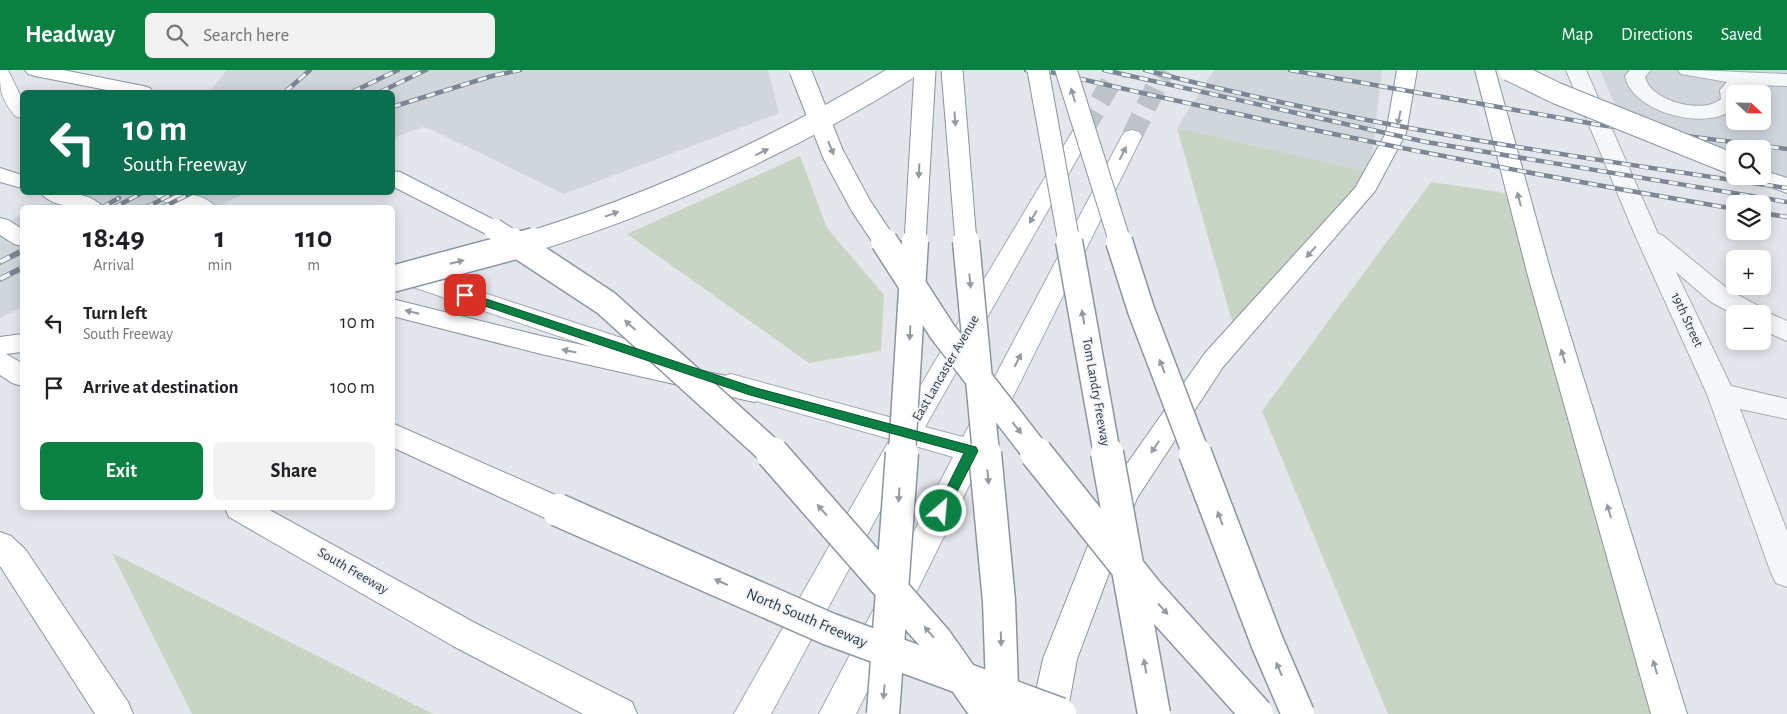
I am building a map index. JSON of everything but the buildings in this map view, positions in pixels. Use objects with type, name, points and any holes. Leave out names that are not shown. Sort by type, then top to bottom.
[{"type":"main road","points":[[35,70],[133,90]]},
{"type":"main road","points":[[800,70],[833,154],[861,206],[942,330],[1147,592],[1257,714]]},
{"type":"main road","points":[[395,277],[482,256],[550,236],[680,189],[789,139],[841,111],[906,70]]},
{"type":"main road","points":[[883,714],[906,392],[925,70]]},
{"type":"main road","points":[[952,70],[999,600],[1003,714]]},
{"type":"main road","name":"Tom Landry Freeway","points":[[1038,70],[1154,714]]},
{"type":"main road","points":[[1066,70],[1141,310],[1267,642],[1298,714]]},
{"type":"main road","points":[[1049,714],[1060,659],[1123,494],[1214,360],[1364,191],[1396,133],[1407,70]]},
{"type":"main road","points":[[1485,70],[1540,276],[1669,714]]},
{"type":"main road","points":[[1509,70],[1556,93],[1726,161]]},
{"type":"main road","points":[[0,72],[14,102],[20,110]]},
{"type":"main road","name":"East Lancaster Avenue","points":[[752,714],[907,434],[1084,129]]},
{"type":"main road","points":[[837,714],[1132,136]]},
{"type":"main road","points":[[0,175],[20,181]]},
{"type":"main road","points":[[395,179],[494,229],[606,303],[766,446],[936,640],[988,714]]},
{"type":"main road","points":[[1771,180],[1787,186]]},
{"type":"main road","points":[[59,195],[84,205]]},
{"type":"main road","points":[[171,195],[197,205]]},
{"type":"main road","points":[[0,225],[20,237]]},
{"type":"main road","points":[[395,272],[754,392]]},
{"type":"main road","points":[[395,308],[541,345],[754,392],[972,451]]},
{"type":"main road","points":[[0,346],[20,343]]},
{"type":"main road","points":[[0,362],[20,375]]},
{"type":"main road","name":"North South Freeway","points":[[395,435],[558,510],[828,629],[1060,714]]},
{"type":"main road","name":"South Freeway","points":[[244,510],[465,635],[619,714]]},
{"type":"main road","points":[[0,545],[14,559],[115,714]]},
{"type":"street","name":"19th Street","points":[[1576,70],[1647,234],[1721,394],[1787,574]]},
{"type":"street","points":[[1641,70],[1635,76],[1637,86],[1650,98],[1673,108],[1696,112],[1714,112],[1726,108],[1731,101],[1730,90],[1743,79]]},
{"type":"street","points":[[1688,70],[1743,79],[1787,80]]},
{"type":"street","points":[[1647,234],[1720,296],[1736,305]]},
{"type":"street","points":[[1771,324],[1787,332]]},
{"type":"street","points":[[1721,394],[1787,409]]},
{"type":"shaded area","points":[[227,70],[768,70],[779,113],[564,194],[428,128],[423,127],[395,137],[395,90],[211,90]]},
{"type":"shaded area","points":[[1214,70],[1382,70],[1370,172],[1177,128]]},
{"type":"shaded area","points":[[1600,70],[1787,70],[1787,180],[1771,173],[1771,140],[1726,140],[1726,154],[1617,110]]},
{"type":"shaded area","points":[[68,195],[242,195],[221,205],[46,205]]},
{"type":"shaded area","points":[[20,216],[20,308],[0,318],[0,226]]},
{"type":"green space","points":[[1177,128],[1370,172],[1233,324]]},
{"type":"green space","points":[[800,156],[827,228],[884,295],[881,351],[809,363],[627,234]]},
{"type":"green space","points":[[1431,182],[1512,194],[1662,714],[1388,714],[1262,411]]},
{"type":"green space","points":[[112,553],[433,714],[192,714]]},
{"type":"tunnel","points":[[1084,129],[1118,70]]},
{"type":"tunnel","points":[[1132,136],[1164,70]]},
{"type":"railway","points":[[287,90],[310,70]]},
{"type":"railway","points":[[356,90],[398,70]]},
{"type":"railway","points":[[384,90],[426,70]]},
{"type":"railway","points":[[395,106],[492,76],[520,70]]},
{"type":"railway","points":[[1026,70],[1047,74]]},
{"type":"railway","points":[[1042,70],[1387,145],[1726,207]]},
{"type":"railway","points":[[1104,70],[1426,142],[1787,202]]},
{"type":"railway","points":[[1145,70],[1224,90],[1464,138],[1787,188]]},
{"type":"railway","points":[[1290,70],[1600,125],[1787,149]]},
{"type":"railway","points":[[119,205],[138,195]]},
{"type":"railway","points":[[151,205],[170,195]]},
{"type":"railway","points":[[167,205],[188,195]]},
{"type":"railway","points":[[106,205],[119,198]]},
{"type":"railway","points":[[1771,214],[1787,217]]},
{"type":"railway","points":[[0,262],[20,252]]},
{"type":"railway","points":[[0,279],[20,269]]},
{"type":"route","points":[[465,295],[754,392],[972,451],[941,511]]}]
